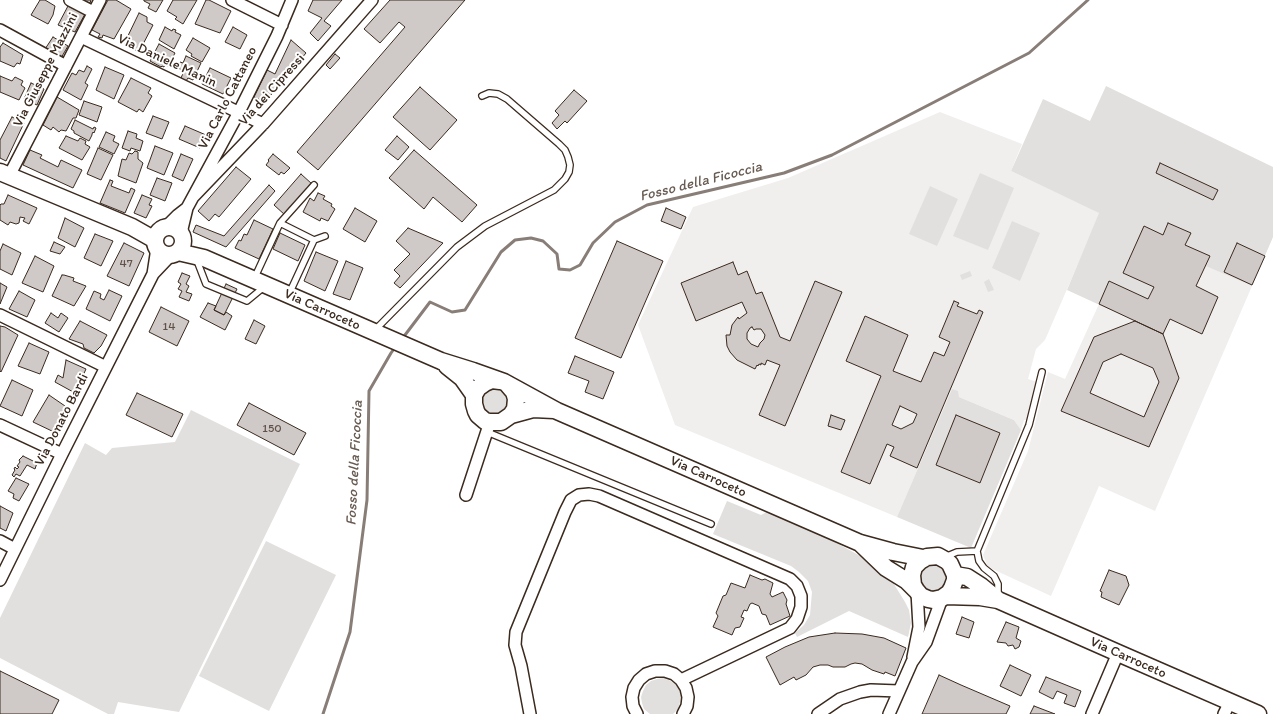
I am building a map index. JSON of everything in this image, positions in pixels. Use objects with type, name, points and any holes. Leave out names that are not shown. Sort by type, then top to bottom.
[{"type":"street","points":[[70,0],[93,12]]},
{"type":"street","name":"Via Giuseppe Mazzini","points":[[5,174],[66,66],[100,0]]},
{"type":"street","points":[[232,0],[282,25]]},
{"type":"street","name":"Via Carlo Cattaneo","points":[[169,240],[239,112],[282,25],[292,0]]},
{"type":"street","name":"Via dei Cipressi","points":[[193,198],[263,124],[372,0]]},
{"type":"street","points":[[0,30],[66,66]]},
{"type":"street","name":"Via Daniele Manin","points":[[81,37],[263,124]]},
{"type":"street","name":"Via Carroceto","points":[[5,174],[132,227],[169,240],[200,257],[412,349],[441,361],[504,383],[557,410],[860,543],[923,558],[931,556],[943,558]]},
{"type":"street","name":"Via Carlo Cattaneo","points":[[169,240],[178,215],[187,208]]},
{"type":"street","name":"Via Donato Bardi","points":[[0,580],[169,240]]},
{"type":"street","points":[[0,315],[106,367]]},
{"type":"street","name":"Via Carroceto","points":[[441,361],[462,378],[474,395],[476,411],[488,427],[501,422],[511,415],[533,409],[557,410]]},
{"type":"street","points":[[474,395],[478,388],[492,380],[504,383],[514,392],[516,399],[515,409],[511,415]]},
{"type":"street","points":[[0,425],[62,454]]},
{"type":"street","points":[[466,495],[488,427]]},
{"type":"street","points":[[530,714],[521,666],[515,645],[516,632],[565,512],[571,500],[579,495],[589,494],[600,496],[790,579],[797,586],[801,596],[801,607],[797,619],[790,628],[681,680]]},
{"type":"street","points":[[0,542],[15,549]]},
{"type":"street","name":"Via Carroceto","points":[[860,543],[886,568],[908,581],[921,596],[928,599],[938,599],[944,597],[980,597],[998,600],[1118,654],[1227,708],[1258,714]]},
{"type":"street","points":[[912,662],[919,627],[916,591],[912,579],[912,571],[923,558]]},
{"type":"street","points":[[889,714],[912,662],[926,642],[944,597],[954,585],[955,575],[950,564],[943,558]]},
{"type":"street","name":"Via Carroceto","points":[[955,575],[967,577],[998,600]]},
{"type":"street","points":[[1092,714],[1118,654]]},
{"type":"street","points":[[637,714],[633,706],[632,697],[634,688],[639,680],[646,674],[655,671],[664,671],[674,674],[681,680],[686,688],[688,697],[687,706],[683,714]]},
{"type":"street","points":[[818,714],[840,699],[860,692],[872,690],[899,691]]},
{"type":"lane","points":[[373,332],[457,247],[485,226],[554,190],[566,179],[570,164],[565,150],[559,144],[507,99],[498,94],[489,93],[482,96]]},
{"type":"lane","points":[[200,257],[206,284],[247,301],[260,282],[280,223],[314,185]]},
{"type":"lane","points":[[280,223],[314,240]]},
{"type":"lane","points":[[289,295],[314,240],[325,236]]},
{"type":"lane","points":[[998,600],[998,584],[994,576],[984,568],[979,561],[977,551],[1029,425],[1042,372]]},
{"type":"lane","points":[[488,427],[711,524]]},
{"type":"lane","points":[[943,558],[957,552],[977,551]]},
{"type":"shaded area","points":[[1106,86],[1273,167],[1273,237],[1252,286],[1206,266],[1196,286],[1218,297],[1202,334],[1170,319],[1163,334],[1067,290],[1099,213],[1011,171],[1043,99],[1090,121]]},
{"type":"shaded area","points":[[940,112],[1022,144],[1011,171],[1100,213],[1045,340],[1036,349],[1028,379],[1037,382],[1027,420],[1024,420],[1021,430],[1014,420],[959,397],[952,389],[897,517],[675,425],[638,325],[693,207],[788,178]]},
{"type":"shaded area","points":[[980,173],[1014,188],[988,250],[953,236]]},
{"type":"shaded area","points":[[930,186],[958,199],[937,246],[909,234]]},
{"type":"shaded area","points":[[1012,221],[1040,233],[1020,281],[992,268]]},
{"type":"shaded area","points":[[1206,265],[1252,286],[1155,511],[1099,486],[1051,596],[988,567],[983,555],[1028,451],[1048,372],[1065,379],[1099,304],[1163,334],[1170,319],[1196,286]]},
{"type":"shaded area","points":[[970,271],[972,276],[962,280],[960,275]]},
{"type":"shaded area","points":[[989,279],[994,290],[988,292],[984,282]]},
{"type":"shaded area","points":[[494,387],[503,389],[509,397],[509,407],[503,414],[488,415],[482,407],[481,398],[485,391]]},
{"type":"shaded area","points":[[952,389],[958,391],[959,397],[1014,420],[1021,430],[971,548],[897,517]]},
{"type":"shaded area","points":[[191,410],[300,464],[179,712],[118,702],[114,714],[108,714],[0,658],[0,618],[85,443],[106,455],[112,448],[175,442]]},
{"type":"shaded area","points":[[727,501],[761,515],[769,511],[831,540],[864,558],[892,581],[905,602],[909,610],[911,623],[908,637],[849,611],[797,637],[795,633],[804,625],[810,615],[812,592],[808,581],[791,566],[713,534]]},
{"type":"shaded area","points":[[266,541],[336,575],[269,711],[199,676]]},
{"type":"shaded area","points":[[923,558],[953,568],[942,598],[913,585]]},
{"type":"shaded area","points":[[663,678],[675,684],[679,689],[681,696],[678,709],[673,714],[650,714],[644,709],[642,703],[641,697],[643,691],[646,685],[651,681]]},
{"type":"building","points":[[40,0],[45,0],[55,6],[53,15],[48,24],[31,15]]},
{"type":"building","points":[[82,0],[91,0],[90,3]]},
{"type":"building","points":[[108,0],[116,0],[131,9],[114,39],[103,35],[102,38],[98,37],[100,34],[92,30]]},
{"type":"building","points":[[144,0],[163,0],[156,12],[148,8],[150,4]]},
{"type":"building","points":[[173,0],[197,0],[183,24],[175,19],[177,17],[167,11]]},
{"type":"building","points":[[206,0],[209,0],[231,11],[220,33],[195,24]]},
{"type":"building","points":[[313,0],[342,0],[324,21],[331,26],[318,41],[310,33],[322,18],[308,11]]},
{"type":"building","points":[[390,0],[465,0],[318,170],[297,152],[405,27],[399,22],[380,43],[364,29]]},
{"type":"building","points":[[68,6],[85,14],[75,32],[58,25]]},
{"type":"building","points":[[139,13],[147,17],[147,22],[153,25],[139,52],[124,44]]},
{"type":"building","points":[[165,27],[172,31],[173,29],[176,30],[175,32],[181,35],[174,49],[159,40]]},
{"type":"building","points":[[233,27],[247,35],[240,49],[225,42]]},
{"type":"building","points":[[53,37],[68,46],[61,58],[45,49]]},
{"type":"building","points":[[193,38],[210,48],[202,62],[191,56],[192,54],[186,50]]},
{"type":"building","points":[[291,40],[306,53],[265,102],[254,97],[267,70],[275,74]]},
{"type":"building","points":[[3,43],[23,55],[20,64],[17,63],[14,67],[0,61],[0,47]]},
{"type":"building","points":[[159,44],[175,53],[168,66],[165,64],[164,67],[161,67],[150,61]]},
{"type":"building","points":[[335,54],[340,58],[330,69],[326,65]]},
{"type":"building","points":[[186,56],[201,63],[193,80],[188,78],[186,81],[181,78],[184,71],[178,68],[180,62],[183,63]]},
{"type":"building","points":[[87,66],[92,69],[85,83],[88,85],[81,100],[63,90],[72,73],[76,75],[79,70],[84,72]]},
{"type":"building","points":[[105,67],[124,75],[114,99],[96,90]]},
{"type":"building","points":[[210,68],[231,78],[223,94],[202,84]]},
{"type":"building","points":[[0,76],[12,81],[15,77],[23,81],[21,85],[25,88],[19,100],[0,92]]},
{"type":"building","points":[[131,78],[151,88],[148,93],[152,96],[143,112],[139,109],[137,112],[118,102]]},
{"type":"building","points":[[31,83],[44,89],[37,105],[24,99]]},
{"type":"building","points":[[420,87],[457,120],[430,150],[393,117]]},
{"type":"building","points":[[574,90],[587,101],[567,123],[565,121],[557,129],[552,123],[559,115],[555,111]]},
{"type":"building","points":[[57,97],[79,110],[76,118],[73,118],[66,131],[61,130],[59,132],[53,127],[51,130],[43,125]]},
{"type":"building","points":[[84,101],[102,107],[97,122],[79,115]]},
{"type":"building","points":[[153,116],[169,122],[162,139],[146,133]]},
{"type":"building","points":[[12,117],[24,123],[6,161],[0,158],[0,140]]},
{"type":"building","points":[[75,120],[93,129],[94,127],[96,128],[89,141],[74,133],[71,129]]},
{"type":"building","points":[[185,126],[206,135],[200,148],[179,139]]},
{"type":"building","points":[[128,131],[137,134],[136,138],[143,141],[140,151],[131,148],[130,151],[122,148]]},
{"type":"building","points":[[106,132],[115,136],[113,141],[119,144],[114,154],[99,147]]},
{"type":"building","points":[[66,136],[78,141],[80,138],[86,141],[85,144],[90,147],[82,160],[59,148]]},
{"type":"building","points":[[397,136],[409,147],[398,160],[385,150]]},
{"type":"building","points":[[155,146],[173,153],[164,175],[147,168]]},
{"type":"building","points":[[98,148],[113,155],[101,180],[87,174]]},
{"type":"building","points":[[30,150],[42,155],[40,158],[58,167],[61,160],[82,170],[73,188],[23,165]]},
{"type":"building","points":[[414,150],[477,205],[462,222],[433,197],[424,209],[389,178]]},
{"type":"building","points":[[135,151],[138,152],[138,159],[143,163],[136,183],[118,176],[122,159],[126,160],[129,153],[132,154]]},
{"type":"building","points":[[181,154],[193,159],[183,181],[172,176]]},
{"type":"building","points":[[273,154],[290,168],[284,174],[281,172],[279,175],[266,165]]},
{"type":"building","points":[[1160,163],[1218,190],[1213,200],[1156,173]]},
{"type":"building","points":[[236,167],[251,179],[219,217],[215,214],[209,221],[198,211]]},
{"type":"building","points":[[301,174],[312,184],[285,215],[274,205]]},
{"type":"building","points":[[157,178],[172,183],[165,201],[150,195]]},
{"type":"building","points":[[110,180],[113,181],[111,186],[129,193],[131,188],[135,190],[125,213],[100,203]]},
{"type":"building","points":[[269,185],[275,191],[226,247],[193,232],[196,225],[224,236]]},
{"type":"building","points":[[318,193],[325,196],[323,199],[332,204],[331,206],[335,209],[328,221],[321,218],[320,221],[303,212],[310,198],[314,201]]},
{"type":"building","points":[[8,195],[37,208],[29,224],[23,221],[25,218],[20,217],[19,223],[16,224],[10,222],[8,225],[0,220],[0,205],[4,204]]},
{"type":"building","points":[[142,195],[152,199],[149,205],[152,206],[146,218],[134,213]]},
{"type":"building","points":[[355,208],[377,221],[365,242],[343,229]]},
{"type":"building","points":[[666,208],[686,217],[681,229],[661,221]]},
{"type":"building","points":[[65,218],[84,228],[75,247],[58,238]]},
{"type":"building","points":[[254,220],[273,229],[259,259],[235,248],[239,240],[241,241],[244,234],[247,235]]},
{"type":"building","points":[[1168,223],[1191,233],[1185,245],[1210,256],[1196,286],[1218,297],[1202,334],[1170,319],[1163,334],[1099,304],[1109,281],[1148,299],[1154,287],[1123,273],[1144,226],[1163,235]]},
{"type":"building","points":[[408,228],[443,243],[400,288],[394,283],[400,276],[394,270],[410,254],[396,241]]},
{"type":"building","points":[[280,233],[305,245],[298,261],[273,249]]},
{"type":"building","points":[[95,234],[113,241],[101,266],[84,258]]},
{"type":"building","points":[[617,241],[663,261],[621,358],[575,338]]},
{"type":"building","points":[[54,242],[65,247],[60,254],[50,251]]},
{"type":"building","points":[[124,243],[144,253],[129,286],[107,276]]},
{"type":"building","points":[[1237,243],[1265,256],[1252,285],[1224,272]]},
{"type":"building","points":[[3,244],[21,253],[12,275],[0,269],[0,251]]},
{"type":"building","points":[[316,252],[338,261],[325,291],[304,281]]},
{"type":"building","points":[[35,256],[54,266],[43,292],[22,283]]},
{"type":"building","points":[[346,261],[363,268],[350,300],[333,294]]},
{"type":"building","points":[[733,262],[738,275],[747,271],[756,294],[762,292],[780,337],[790,341],[815,281],[842,292],[785,426],[759,415],[780,365],[767,360],[765,365],[761,363],[761,365],[757,365],[755,369],[737,360],[727,346],[726,335],[730,335],[732,325],[738,317],[739,319],[747,313],[742,302],[696,321],[681,283]],"holes":[[[752,327],[754,330],[761,329],[765,335],[758,347],[751,344],[747,339],[747,333],[750,328]]]},
{"type":"building","points":[[182,273],[190,276],[186,284],[189,286],[186,292],[192,294],[189,301],[179,297],[182,291],[178,289],[181,284],[178,282]]},
{"type":"building","points":[[62,275],[74,278],[73,281],[86,286],[74,306],[52,296]]},
{"type":"building","points":[[0,283],[7,287],[0,304]]},
{"type":"building","points":[[226,284],[237,289],[224,315],[214,310]]},
{"type":"building","points":[[109,290],[122,296],[110,321],[86,309],[94,291],[101,294],[100,298],[104,300]]},
{"type":"building","points":[[19,291],[35,300],[27,317],[9,309]]},
{"type":"building","points":[[954,301],[959,303],[957,306],[977,314],[979,310],[983,312],[917,468],[890,456],[894,447],[887,444],[870,484],[841,472],[881,376],[846,361],[865,316],[908,335],[893,371],[921,382],[934,352],[944,356],[950,342],[939,337]],"holes":[[[900,406],[917,414],[913,423],[901,429],[892,425]]]},
{"type":"building","points":[[208,303],[216,306],[214,310],[224,315],[226,312],[232,316],[225,330],[200,317]]},
{"type":"building","points":[[161,307],[189,321],[177,346],[149,332]]},
{"type":"building","points":[[51,313],[58,318],[61,313],[68,318],[59,332],[45,323]]},
{"type":"building","points":[[254,320],[265,326],[256,344],[245,339]]},
{"type":"building","points":[[80,321],[107,335],[101,346],[94,353],[84,348],[83,344],[69,339]]},
{"type":"building","points":[[1135,321],[1163,334],[1179,378],[1149,447],[1061,411],[1094,337]],"holes":[[[1121,354],[1153,368],[1159,382],[1144,417],[1090,393],[1103,362]]]},
{"type":"building","points":[[0,326],[5,327],[18,335],[1,372],[0,371]]},
{"type":"building","points":[[29,343],[49,352],[40,374],[18,366]]},
{"type":"building","points":[[575,356],[614,372],[603,399],[585,392],[589,381],[568,373]]},
{"type":"building","points":[[66,360],[86,369],[75,393],[55,382],[58,375],[63,378]]},
{"type":"building","points":[[12,380],[33,390],[22,416],[0,406]]},
{"type":"building","points":[[137,393],[183,414],[172,437],[126,415]]},
{"type":"building","points":[[49,395],[65,406],[54,432],[33,422]]},
{"type":"building","points":[[249,403],[306,433],[294,455],[237,425]]},
{"type":"building","points":[[831,415],[845,420],[841,430],[828,426]]},
{"type":"building","points":[[956,415],[1000,433],[980,483],[936,465]]},
{"type":"building","points":[[23,456],[37,463],[35,469],[27,465],[20,476],[16,474],[14,477],[12,475],[15,470],[14,469],[15,467],[17,469],[19,467],[17,466],[20,462],[19,460]]},
{"type":"building","points":[[16,478],[29,484],[19,501],[13,498],[14,494],[8,491]]},
{"type":"building","points":[[0,506],[13,513],[6,531],[0,528]]},
{"type":"building","points":[[1109,570],[1126,576],[1129,585],[1119,605],[1101,597],[1102,592],[1100,591]]},
{"type":"building","points":[[750,575],[773,583],[770,594],[772,597],[783,592],[787,600],[786,604],[790,616],[770,625],[766,615],[762,614],[759,606],[752,603],[747,611],[744,610],[741,617],[744,618],[740,627],[735,628],[732,635],[713,627],[718,616],[716,613],[723,596],[726,595],[731,583],[745,588]]},
{"type":"building","points":[[962,617],[974,622],[969,638],[956,634]]},
{"type":"building","points":[[1006,622],[1019,627],[1016,638],[1021,641],[1019,647],[1015,649],[1013,645],[1008,646],[1006,643],[997,642]]},
{"type":"building","points":[[835,633],[862,634],[884,638],[906,648],[895,676],[885,672],[884,674],[872,670],[862,664],[855,663],[845,667],[820,665],[813,667],[806,675],[796,680],[794,677],[780,685],[766,657],[809,637]]},
{"type":"building","points":[[1010,665],[1031,675],[1021,696],[1000,686]]},
{"type":"building","points":[[0,671],[59,700],[52,714],[0,714]]},
{"type":"building","points":[[939,675],[1010,706],[1006,714],[922,714]]},
{"type":"building","points":[[1046,677],[1081,691],[1075,707],[1064,703],[1067,695],[1057,691],[1053,699],[1039,692]]},
{"type":"building","points":[[1034,706],[1055,714],[1030,714]]},
{"type":"waterway","name":"Fosso della Ficoccia","points":[[402,339],[430,302],[452,312],[465,310],[501,252],[515,240],[531,238],[543,241],[557,254],[559,269],[570,270],[580,265],[593,243],[615,222],[647,205],[784,173],[832,155],[1029,53],[1088,0]]},
{"type":"waterway","name":"Fosso della Ficoccia","points":[[323,714],[350,632],[367,500],[369,391],[396,346]]}]
